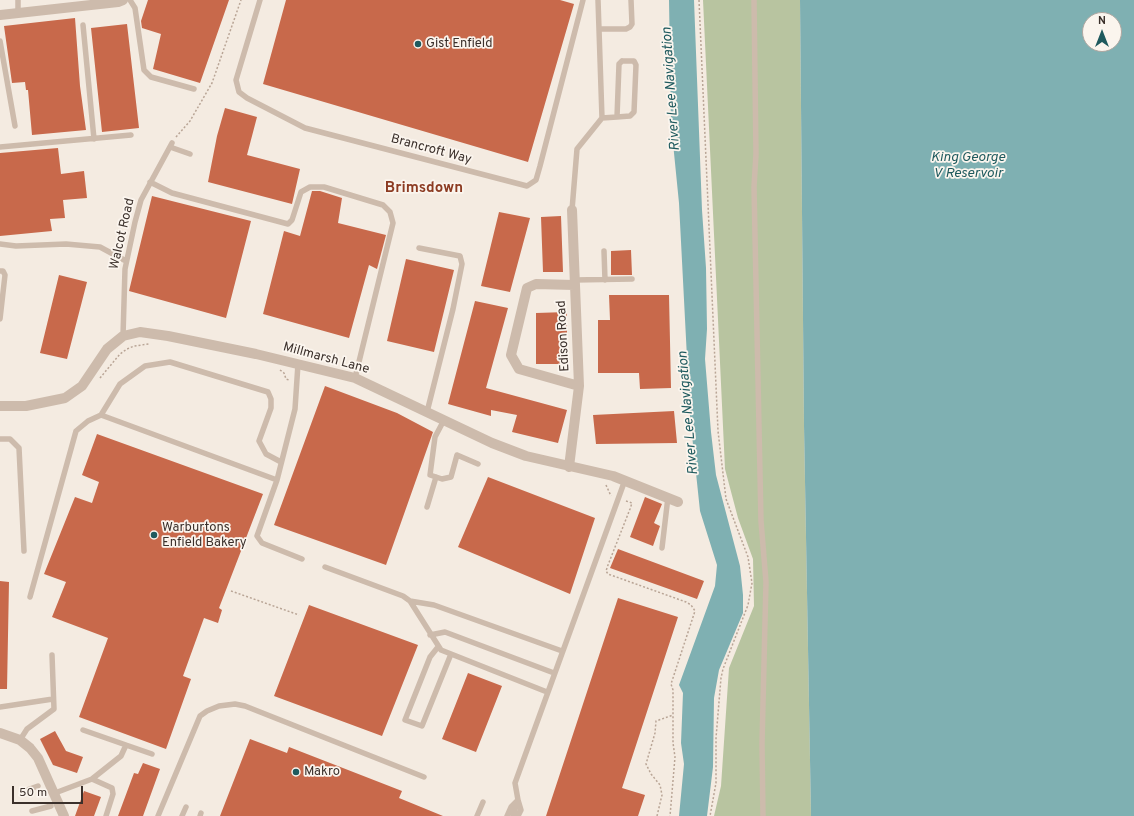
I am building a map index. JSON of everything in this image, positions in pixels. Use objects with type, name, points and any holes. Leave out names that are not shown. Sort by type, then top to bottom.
[{"type":"street","points":[[0,15],[118,2],[123,0]]},
{"type":"street","name":"Edison Road","points":[[569,466],[579,386],[572,210]]},
{"type":"street","name":"Edison Road","points":[[574,282],[536,284],[526,288],[511,355],[519,369],[579,386]]},
{"type":"street","name":"Millmarsh Lane","points":[[123,336],[140,332],[168,336],[355,378],[492,443],[526,456],[625,480],[678,502]]},
{"type":"street","points":[[0,406],[38,404],[65,398],[82,386],[108,350],[123,336]]},
{"type":"street","points":[[0,733],[20,740],[30,748],[38,758],[64,816]]},
{"type":"lane","points":[[18,0],[18,13]]},
{"type":"lane","points":[[130,0],[135,8],[144,70],[151,77],[194,89]]},
{"type":"lane","name":"Brancroft Way","points":[[260,0],[236,80],[239,92],[247,98],[305,128],[527,186],[536,180],[582,0]]},
{"type":"lane","points":[[572,210],[577,149],[602,118],[598,0]]},
{"type":"lane","points":[[599,29],[626,29],[630,27],[632,24],[631,0]]},
{"type":"lane","points":[[754,0],[756,154],[754,187],[761,521],[766,582],[762,744],[763,816]]},
{"type":"lane","points":[[82,25],[94,138]]},
{"type":"lane","points":[[0,42],[4,56],[6,84],[9,90],[15,126]]},
{"type":"lane","points":[[602,118],[617,117],[630,116],[634,112],[636,65],[634,61],[622,61],[619,64],[617,117]]},
{"type":"lane","points":[[0,84],[6,84]]},
{"type":"lane","points":[[0,147],[131,135]]},
{"type":"lane","points":[[171,145],[190,154]]},
{"type":"lane","name":"Walcot Road","points":[[123,336],[126,261],[141,200],[171,145]]},
{"type":"lane","points":[[150,182],[172,193],[288,224],[292,220],[301,192],[310,187],[324,187],[383,204],[390,212],[393,223],[355,378]]},
{"type":"lane","points":[[0,244],[16,246],[66,244],[100,247],[126,261]]},
{"type":"lane","points":[[419,248],[460,256],[462,264],[453,309],[428,412]]},
{"type":"lane","points":[[604,252],[605,280]]},
{"type":"lane","points":[[0,270],[3,271],[5,275],[0,319]]},
{"type":"lane","points":[[574,282],[632,279]]},
{"type":"lane","points":[[30,597],[76,431],[88,421],[101,415],[120,384],[145,366],[170,362],[268,392],[271,399],[271,408],[259,441],[266,454],[281,462]]},
{"type":"lane","points":[[298,364],[294,409],[277,480],[257,536],[262,544],[302,559]]},
{"type":"lane","points":[[101,415],[277,480]]},
{"type":"lane","points":[[444,420],[436,437],[430,475],[442,479],[452,477],[458,455],[478,464]]},
{"type":"lane","points":[[0,439],[10,439],[19,448],[24,551]]},
{"type":"lane","points":[[427,507],[436,477]]},
{"type":"lane","points":[[518,816],[520,810],[515,783],[625,480]]},
{"type":"lane","points":[[662,548],[668,497]]},
{"type":"lane","points":[[325,567],[403,596],[410,601],[438,647],[451,654],[547,692]]},
{"type":"lane","points":[[410,601],[434,605],[562,651]]},
{"type":"lane","points":[[430,635],[445,632],[554,673]]},
{"type":"lane","points":[[438,647],[430,657],[405,720],[422,726],[451,654]]},
{"type":"lane","points":[[20,740],[27,729],[54,709],[52,655]]},
{"type":"lane","points":[[0,707],[53,699]]},
{"type":"lane","points":[[158,816],[200,716],[207,711],[235,704],[245,706],[424,777]]},
{"type":"lane","points":[[83,730],[152,754]]},
{"type":"lane","points":[[55,793],[92,779],[121,756],[126,745]]},
{"type":"lane","points":[[92,779],[112,788],[114,791],[106,816]]},
{"type":"lane","points":[[27,790],[38,786]]},
{"type":"lane","points":[[507,816],[511,807],[518,800]]},
{"type":"lane","points":[[513,816],[518,800]]},
{"type":"lane","points":[[477,816],[483,802]]},
{"type":"lane","points":[[32,811],[51,806]]},
{"type":"lane","points":[[182,816],[186,807]]},
{"type":"path","points":[[171,145],[177,134],[190,121],[212,82],[241,0]]},
{"type":"path","points":[[699,0],[718,431],[726,499],[748,557],[752,583],[748,605],[723,669],[721,678],[716,738],[716,784],[710,816]]},
{"type":"path","points":[[627,501],[632,503],[606,571],[613,577],[692,604],[695,611],[671,684],[673,690],[673,743],[675,757],[670,816]]},
{"type":"path","points":[[231,591],[299,616]]},
{"type":"path","points":[[657,816],[662,795],[660,785],[651,774],[646,764],[655,733],[656,721],[673,715]]},
{"type":"green space","points":[[703,0],[800,0],[804,426],[811,816],[714,816],[721,786],[729,668],[754,606],[753,559],[738,518],[725,469]]},
{"type":"water","name":"River Lee Navigation","points":[[669,0],[694,0],[702,210],[706,268],[707,329],[705,359],[711,432],[716,475],[740,566],[743,595],[743,613],[719,670],[714,698],[713,767],[707,816],[679,816],[684,764],[681,743],[683,693],[679,685],[715,586],[717,565],[700,511],[690,416],[679,203],[671,123]]},
{"type":"water","name":"King George V Reservoir","points":[[800,0],[1134,0],[1134,816],[811,816],[804,426]]},
{"type":"building","points":[[148,0],[229,0],[200,83],[153,69],[161,34],[142,28],[141,21]]},
{"type":"building","name":"Gist Enfield","points":[[286,0],[560,0],[574,4],[528,162],[263,84]]},
{"type":"building","points":[[75,18],[80,86],[86,130],[32,135],[28,90],[26,90],[25,82],[12,83],[4,26]]},
{"type":"building","points":[[127,24],[139,128],[102,132],[91,28]]},
{"type":"building","points":[[225,108],[257,117],[247,155],[300,169],[292,204],[208,182],[217,136]]},
{"type":"building","points":[[58,148],[61,174],[84,171],[87,198],[63,200],[65,218],[50,219],[52,231],[0,236],[0,153]]},
{"type":"building","points":[[312,191],[320,191],[342,198],[338,223],[386,235],[377,269],[369,265],[349,338],[263,314],[284,231],[300,236]]},
{"type":"building","points":[[152,196],[251,221],[226,318],[129,291]]},
{"type":"building","points":[[499,212],[530,218],[510,292],[481,286]]},
{"type":"building","points":[[561,216],[563,272],[543,272],[541,217]]},
{"type":"building","points":[[631,250],[632,275],[611,275],[611,251]]},
{"type":"building","points":[[406,259],[454,270],[434,352],[387,341]]},
{"type":"building","points":[[59,275],[87,282],[67,359],[40,353]]},
{"type":"building","points":[[609,295],[669,295],[671,388],[640,389],[639,373],[598,373],[598,320],[610,320]]},
{"type":"building","points":[[475,301],[508,308],[486,388],[567,410],[558,443],[512,432],[517,415],[491,410],[491,416],[448,404]]},
{"type":"building","points":[[567,312],[567,364],[536,364],[536,313]]},
{"type":"building","points":[[325,386],[397,413],[433,432],[386,565],[274,525]]},
{"type":"building","points":[[674,411],[677,443],[596,444],[593,415]]},
{"type":"building","name":"Warburtons Enfield Bakery","points":[[97,434],[263,494],[219,608],[222,610],[218,623],[204,618],[183,676],[191,679],[166,749],[79,717],[108,638],[52,617],[66,582],[44,574],[75,497],[92,503],[99,482],[82,475]]},
{"type":"building","points":[[488,477],[595,518],[570,594],[458,547]]},
{"type":"building","points":[[645,497],[662,504],[654,523],[660,526],[653,546],[630,537]]},
{"type":"building","points":[[618,549],[704,581],[697,599],[610,568]]},
{"type":"building","points":[[0,581],[9,582],[7,689],[0,689]]},
{"type":"building","points":[[618,598],[678,617],[622,788],[645,795],[638,816],[546,816]]},
{"type":"building","points":[[309,605],[418,645],[382,736],[274,696]]},
{"type":"building","points":[[468,673],[502,686],[476,752],[442,739]]},
{"type":"building","points":[[55,731],[66,751],[83,757],[77,773],[53,765],[40,739]]},
{"type":"building","name":"Makro","points":[[250,739],[287,753],[289,747],[402,791],[399,798],[443,816],[220,816]]},
{"type":"building","points":[[143,763],[160,769],[143,816],[118,816],[134,773],[138,774]]},
{"type":"building","points":[[84,791],[101,797],[94,816],[75,816]]},
{"type":"place","name":"Gist Enfield","points":[[418,44]]},
{"type":"place","name":"Warburtons Enfield Bakery","points":[[154,535]]},
{"type":"place","name":"Makro","points":[[296,772]]},
{"type":"district","name":"Brimsdown","points":[[424,189]]}]
